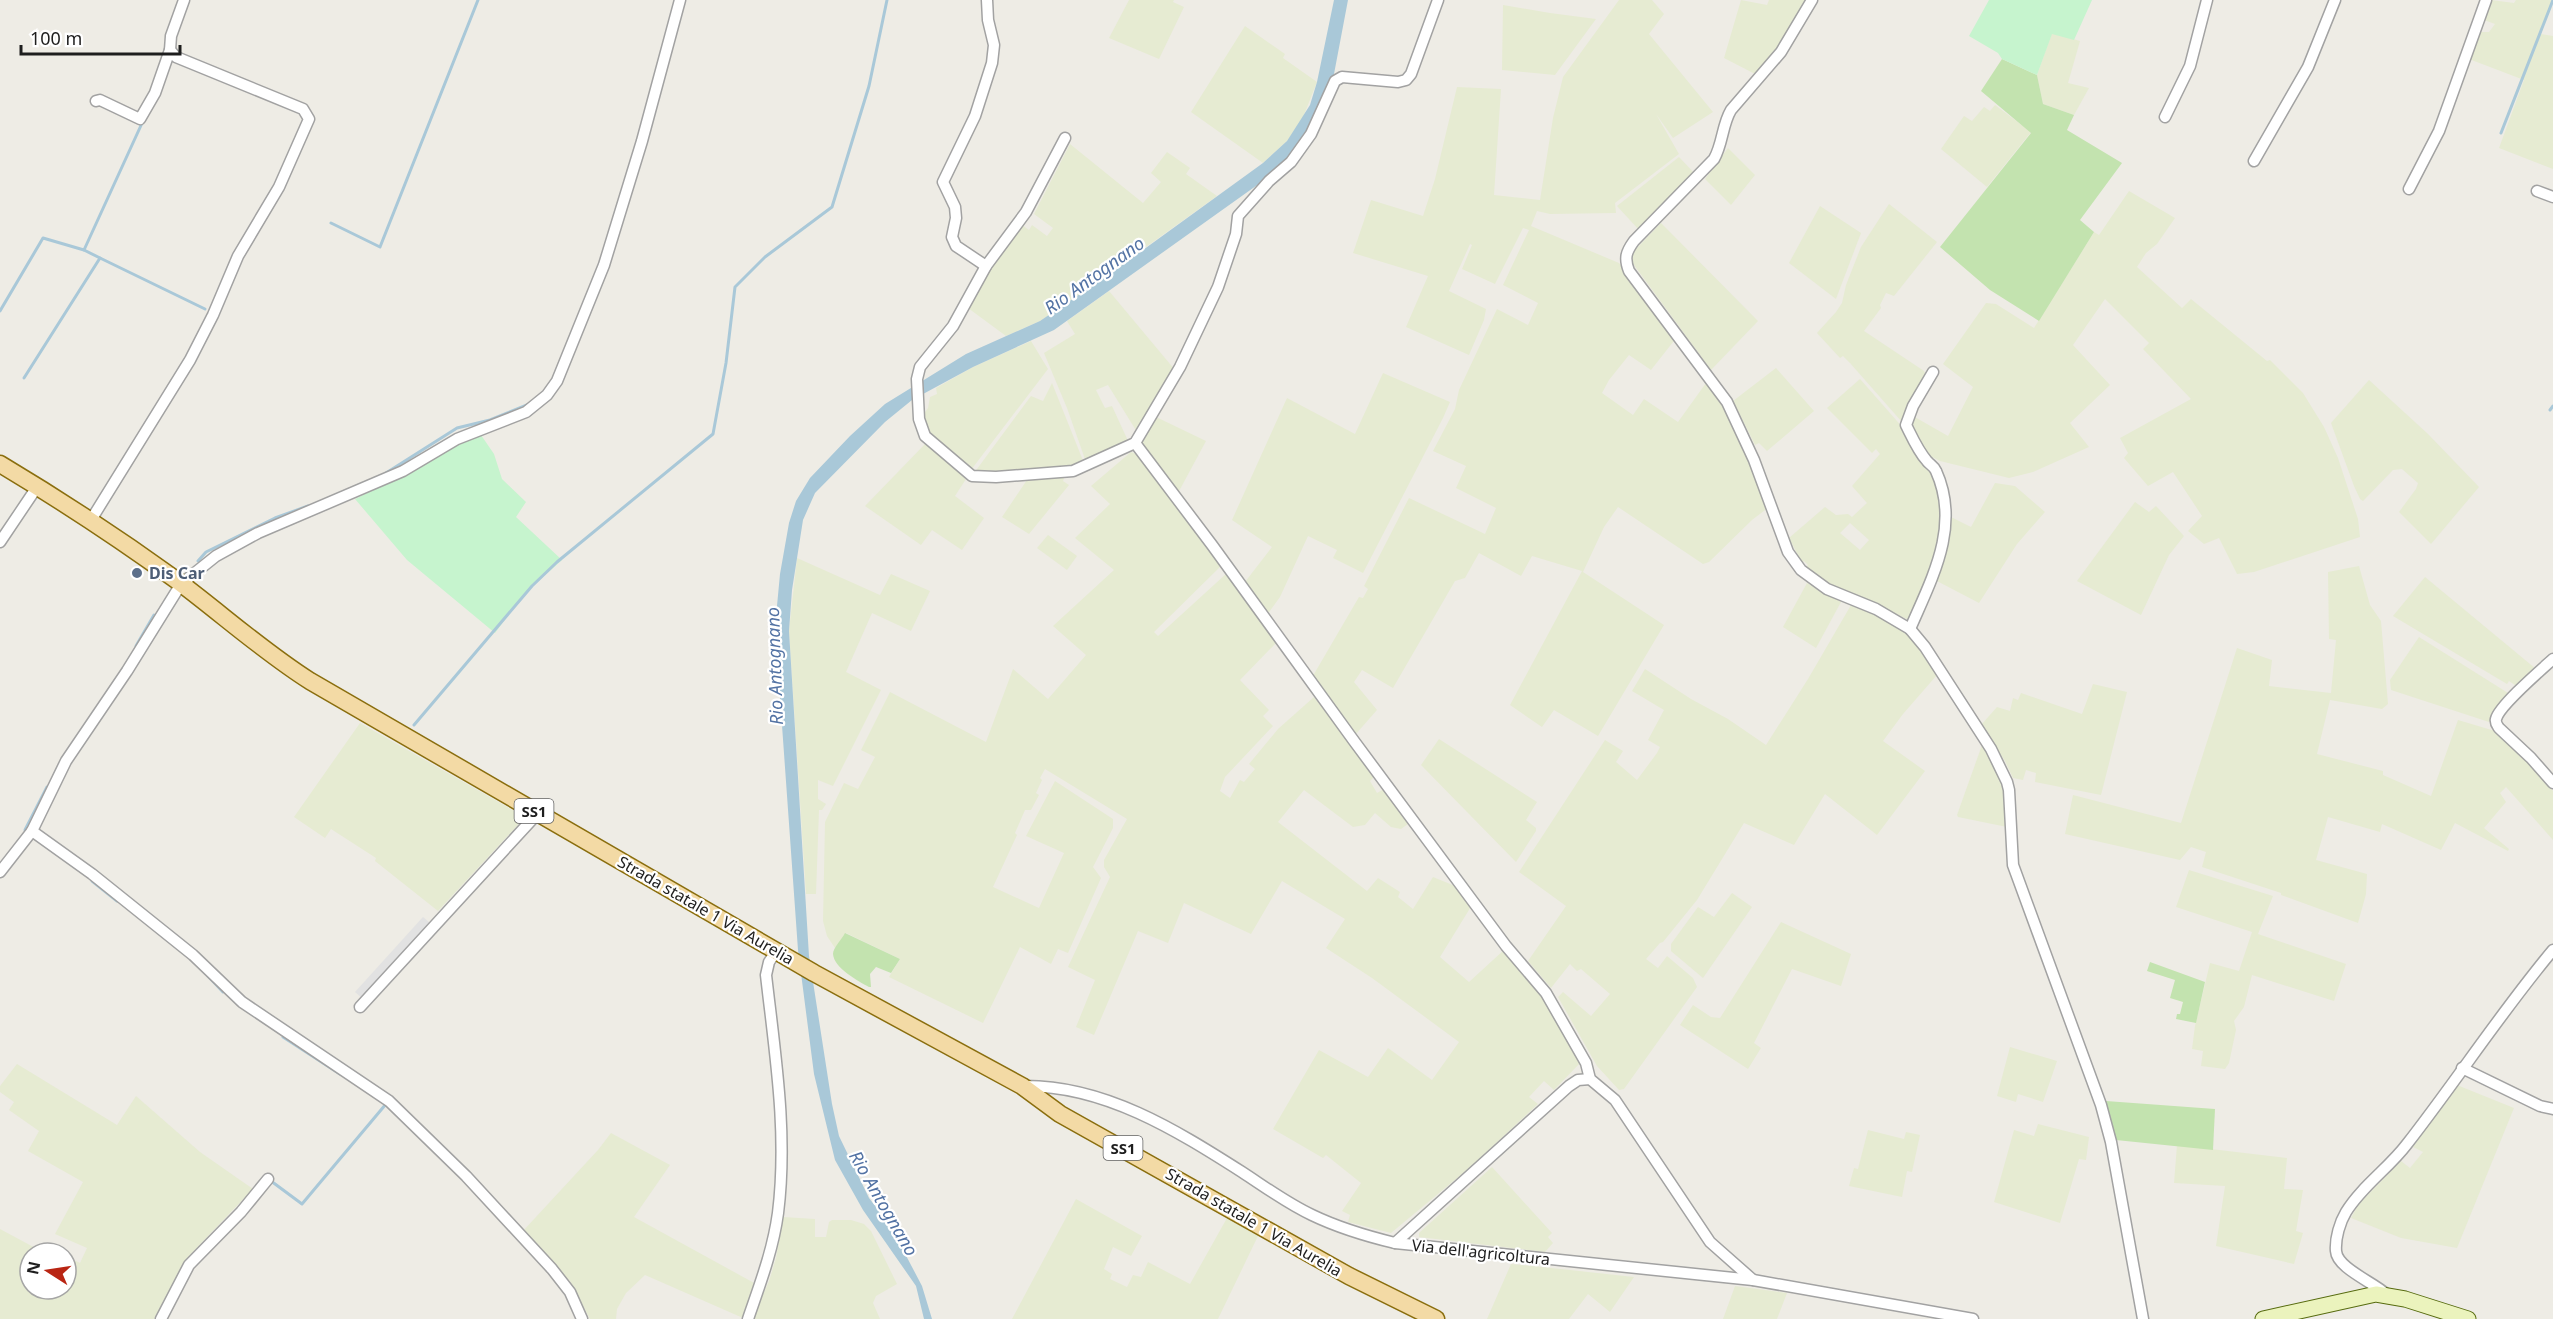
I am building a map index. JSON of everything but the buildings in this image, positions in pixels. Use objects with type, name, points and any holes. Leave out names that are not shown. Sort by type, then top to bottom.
[{"type":"main road","name":"Strada statale 1 Via Aurelia","points":[[0,464],[92,520],[181,584],[287,667],[814,973],[1022,1086],[1060,1114],[1349,1276],[1436,1319]]},
{"type":"street","points":[[96,100],[140,119],[155,93],[184,0]]},
{"type":"street","points":[[0,872],[32,831],[66,761],[127,671],[181,584],[230,547],[403,471],[457,440],[526,412],[547,395],[557,381],[604,265],[642,141],[680,0]]},
{"type":"street","points":[[986,266],[956,246],[952,237],[956,218],[955,207],[943,182],[975,116],[992,63],[994,45],[988,20],[987,0]]},
{"type":"street","points":[[1065,138],[1026,212],[986,266],[953,326],[920,367],[917,379],[919,419],[926,436],[972,476],[996,477],[1073,471],[1135,443],[1176,376],[1218,287],[1236,234],[1238,216],[1269,181],[1291,162],[1311,134],[1335,81],[1342,77],[1398,82],[1406,80],[1411,75],[1438,0]]},
{"type":"street","points":[[1812,0],[1781,52],[1726,118],[1719,151],[1714,159],[1634,241],[1627,251],[1625,261],[1629,271],[1727,402],[1754,460],[1788,552],[1801,570],[1827,589],[1875,609],[1910,629],[1925,647],[1985,740],[2007,782],[2013,865],[2101,1105],[2111,1142],[2143,1319]]},
{"type":"street","points":[[2165,117],[2190,66],[2207,0]]},
{"type":"street","points":[[2254,161],[2308,67],[2335,0]]},
{"type":"street","points":[[2409,189],[2439,131],[2486,0]]},
{"type":"street","points":[[92,520],[190,360],[213,315],[238,256],[279,187],[309,119],[303,110],[176,57],[170,50]]},
{"type":"street","points":[[2537,191],[2553,197]]},
{"type":"street","points":[[1910,629],[1931,582],[1947,527],[1943,494],[1935,468],[1927,461],[1906,425],[1913,406],[1933,372]]},
{"type":"street","points":[[1135,443],[1506,946],[1546,993],[1586,1063],[1590,1079],[1615,1100],[1710,1242],[1753,1280]]},
{"type":"street","points":[[0,542],[37,487]]},
{"type":"street","points":[[2553,659],[2514,696],[2497,716],[2496,723],[2553,783]]},
{"type":"street","points":[[360,1006],[538,813]]},
{"type":"street","points":[[32,831],[92,874],[186,949],[242,1002],[389,1101],[466,1176],[552,1269],[570,1292],[582,1319]]},
{"type":"street","points":[[2386,1294],[2372,1281],[2342,1264],[2336,1251],[2337,1236],[2345,1213],[2355,1199],[2406,1145],[2521,989],[2553,950]]},
{"type":"street","points":[[748,1319],[763,1280],[778,1213],[781,1164],[780,1095],[766,975],[769,962],[780,952]]},
{"type":"street","points":[[2462,1068],[2540,1106],[2553,1109]]},
{"type":"street","points":[[1395,1243],[1569,1086],[1578,1080],[1590,1079]]},
{"type":"street","name":"Via dell'agricoltura","points":[[1022,1086],[1045,1086],[1094,1097],[1166,1125],[1311,1215],[1354,1232],[1395,1243],[1753,1280],[1973,1319]]},
{"type":"street","points":[[161,1319],[189,1265],[241,1212],[267,1179]]},
{"type":"street","points":[[2263,1319],[2368,1294],[2386,1294],[2468,1319]]},
{"type":"green space","points":[[1129,0],[1174,0],[1173,2],[1184,7],[1159,59],[1109,38]]},
{"type":"green space","points":[[1619,0],[1652,0],[1664,14],[1649,34],[1713,112],[1673,138],[1656,114],[1679,154],[1615,203],[1616,213],[1550,214],[1537,211],[1531,226],[1619,263],[1677,337],[1651,370],[1629,355],[1609,380],[1602,393],[1633,415],[1644,399],[1678,422],[1706,383],[1718,398],[1739,437],[1769,507],[1752,520],[1709,562],[1703,564],[1618,507],[1604,527],[1583,572],[1664,625],[1598,736],[1554,710],[1542,727],[1510,705],[1582,571],[1532,556],[1521,576],[1479,553],[1465,578],[1455,581],[1393,688],[1362,670],[1354,682],[1377,710],[1355,735],[1312,680],[1314,674],[1359,597],[1363,598],[1368,589],[1364,586],[1409,498],[1485,534],[1496,508],[1456,488],[1466,466],[1433,451],[1455,409],[1459,390],[1497,309],[1528,325],[1538,303],[1503,285],[1529,230],[1523,228],[1495,284],[1462,269],[1472,245],[1470,244],[1449,291],[1486,309],[1484,320],[1469,355],[1406,327],[1428,276],[1353,253],[1371,200],[1423,216],[1435,179],[1457,87],[1501,89],[1494,195],[1540,200],[1553,118],[1563,77]]},
{"type":"green space","points":[[1741,0],[1767,5],[1769,0],[1808,0],[1787,37],[1757,75],[1724,58]]},
{"type":"green space","points":[[1989,0],[2092,0],[2074,40],[2052,34],[2037,75],[2002,59],[1998,53],[1969,36]]},
{"type":"green space","points":[[2491,0],[2514,3],[2516,0],[2553,0],[2541,34],[2553,36],[2553,169],[2499,148],[2524,80],[2469,59],[2479,32],[2489,32],[2495,24],[2484,20]]},
{"type":"green space","points":[[1503,5],[1596,19],[1555,75],[1502,70]]},
{"type":"green space","points":[[1245,26],[1285,54],[1283,58],[1317,82],[1302,120],[1287,141],[1263,163],[1191,112]]},
{"type":"green space","points":[[2052,33],[2080,41],[2068,83],[2089,88],[2074,115],[2043,104],[2037,75]]},
{"type":"green space","points":[[2002,59],[2037,75],[2043,104],[2074,115],[2067,130],[2122,163],[2080,220],[2094,232],[2039,321],[1990,290],[1940,247],[2031,133],[1981,91]]},
{"type":"green space","points":[[1995,105],[2031,132],[1987,187],[1941,149],[1964,116],[1972,121],[1984,107],[1990,111]]},
{"type":"green space","points":[[1070,144],[1143,203],[1161,182],[1151,173],[1167,152],[1190,168],[1186,174],[1217,196],[1068,303],[1040,321],[1006,336],[968,308],[1001,252],[1022,225],[1029,230],[1032,225],[1047,236],[1053,228],[1034,214]]},
{"type":"green space","points":[[1728,148],[1755,175],[1731,205],[1705,179]]},
{"type":"green space","points":[[1679,157],[1696,175],[1640,231],[1617,206]]},
{"type":"green space","points":[[2129,191],[2175,218],[2137,267],[2182,308],[2191,299],[2267,361],[2270,360],[2303,393],[2324,427],[2338,458],[2358,519],[2360,537],[2254,572],[2237,574],[2219,538],[2204,544],[2188,531],[2202,516],[2173,472],[2148,486],[2124,458],[2128,453],[2120,438],[2191,399],[2143,349],[2149,343],[2105,299],[2073,345],[2110,385],[2070,423],[2089,447],[2033,472],[2009,478],[1940,461],[1930,456],[1918,439],[1911,424],[1913,416],[1948,436],[1973,387],[1943,364],[1986,303],[1996,304],[2034,328],[2094,232],[2099,235]]},
{"type":"green space","points":[[1889,204],[1937,242],[1894,296],[1886,293],[1880,305],[1881,308],[1864,331],[1924,371],[1926,375],[1902,422],[1850,363],[1843,356],[1840,358],[1817,333],[1842,303],[1846,285],[1861,247]]},
{"type":"green space","points":[[1820,206],[1861,233],[1836,299],[1789,263]]},
{"type":"green space","points":[[1661,223],[1758,321],[1711,370],[1631,261],[1634,251]]},
{"type":"green space","points":[[1109,291],[1175,370],[1137,432],[1108,385],[1096,390],[1105,408],[1112,406],[1129,443],[1086,462],[1044,353],[1075,334],[1067,321]]},
{"type":"green space","points":[[1031,341],[1048,369],[971,470],[929,432],[923,415],[928,408],[930,397],[937,394],[936,388],[973,367]]},
{"type":"green space","points":[[1776,368],[1814,411],[1767,451],[1759,443],[1755,445],[1733,401]]},
{"type":"green space","points":[[1383,373],[1450,402],[1443,418],[1363,573],[1333,558],[1337,550],[1308,536],[1280,597],[1267,615],[1245,582],[1272,547],[1232,520],[1287,398],[1355,434]]},
{"type":"green space","points":[[1860,379],[1904,429],[1934,474],[1942,498],[1938,552],[1910,618],[1907,619],[1826,582],[1806,567],[1808,565],[1804,561],[1802,563],[1789,538],[1825,507],[1836,515],[1848,514],[1852,517],[1867,503],[1852,486],[1880,454],[1876,449],[1872,453],[1827,408]],"holes":[[[1850,523],[1869,540],[1860,550],[1840,533]]]},
{"type":"green space","points":[[2369,380],[2428,434],[2479,487],[2431,544],[2399,512],[2418,483],[2402,469],[2393,470],[2363,501],[2354,486],[2331,423]]},
{"type":"green space","points":[[1052,383],[1084,463],[1075,467],[994,474],[974,473],[1031,396],[1043,401]]},
{"type":"green space","points":[[1154,416],[1206,441],[1178,493],[1142,441]]},
{"type":"green space","points":[[481,435],[494,454],[502,479],[526,502],[516,517],[562,560],[523,595],[495,633],[407,560],[355,499],[402,476],[457,443]]},
{"type":"green space","points":[[927,442],[966,479],[955,496],[984,518],[962,550],[932,530],[921,545],[865,506]]},
{"type":"green space","points":[[1131,452],[1139,455],[1222,565],[1154,632],[1158,636],[1227,573],[1249,600],[1276,643],[1240,680],[1269,710],[1263,716],[1273,726],[1225,777],[1220,791],[1230,798],[1240,780],[1244,782],[1255,769],[1249,764],[1278,729],[1314,697],[1374,777],[1370,781],[1377,793],[1384,789],[1408,819],[1408,824],[1401,829],[1391,827],[1375,813],[1365,825],[1353,827],[1304,790],[1278,822],[1367,891],[1378,878],[1400,892],[1398,897],[1413,909],[1433,877],[1455,886],[1472,905],[1440,957],[1469,982],[1505,949],[1543,994],[1582,1061],[1554,1090],[1544,1081],[1529,1097],[1538,1104],[1468,1169],[1391,1233],[1348,1222],[1350,1215],[1342,1211],[1361,1183],[1326,1155],[1323,1158],[1273,1129],[1319,1050],[1368,1077],[1388,1048],[1432,1080],[1459,1042],[1372,978],[1326,948],[1345,919],[1282,881],[1251,934],[1184,903],[1168,943],[1138,931],[1094,1035],[1076,1027],[1095,980],[1068,967],[1110,877],[1104,867],[1104,860],[1127,819],[1045,769],[1036,793],[1039,795],[1031,810],[1025,810],[1015,833],[1017,835],[993,887],[1039,908],[1064,853],[1026,836],[1055,781],[1113,819],[1113,828],[1093,867],[1101,878],[1068,953],[1058,949],[1051,964],[1020,947],[983,1023],[889,977],[900,959],[846,933],[835,948],[827,936],[823,921],[825,822],[844,783],[858,789],[875,757],[861,750],[890,692],[986,742],[1013,669],[1048,699],[1086,655],[1053,626],[1114,570],[1075,538],[1110,504],[1091,486]]},
{"type":"green space","points":[[1065,476],[1063,481],[1069,485],[1029,534],[1002,517],[1029,477]]},
{"type":"green space","points":[[1995,483],[2015,486],[2045,512],[2017,544],[1979,603],[1935,580],[1949,538],[1951,517],[1971,527]]},
{"type":"green space","points":[[2135,502],[2149,512],[2156,506],[2184,536],[2169,555],[2141,615],[2077,581]]},
{"type":"green space","points":[[1048,535],[1077,556],[1067,570],[1037,548]]},
{"type":"green space","points":[[797,558],[880,595],[891,574],[930,591],[911,631],[872,613],[846,672],[881,690],[833,786],[818,780],[818,799],[826,804],[822,810],[819,810],[816,894],[806,894],[789,631]]},
{"type":"green space","points":[[2359,566],[2370,605],[2381,621],[2388,704],[2382,709],[2330,700],[2317,754],[2383,771],[2383,775],[2431,796],[2458,720],[2495,731],[2530,763],[2553,791],[2553,840],[2506,787],[2500,793],[2506,802],[2484,828],[2509,849],[2508,851],[2455,823],[2441,850],[2382,824],[2380,832],[2328,817],[2316,860],[2367,874],[2366,894],[2358,923],[2281,895],[2281,893],[2202,867],[2206,852],[2191,847],[2180,860],[2065,834],[2073,795],[2181,823],[2237,648],[2272,660],[2269,686],[2331,693],[2336,640],[2329,639],[2328,572]]},
{"type":"green space","points":[[2425,577],[2536,669],[2518,687],[2509,681],[2507,684],[2393,616]]},
{"type":"green space","points":[[1807,583],[1841,602],[1816,648],[1783,627]]},
{"type":"green space","points":[[1851,605],[1880,616],[1901,628],[1937,675],[1883,741],[1925,771],[1877,835],[1825,794],[1794,845],[1744,823],[1697,900],[1646,959],[1658,968],[1667,956],[1693,978],[1697,987],[1624,1089],[1619,1090],[1597,1066],[1558,997],[1563,992],[1591,1016],[1610,994],[1581,969],[1577,971],[1570,964],[1551,988],[1528,961],[1566,906],[1519,872],[1605,740],[1623,751],[1616,762],[1637,780],[1657,753],[1660,747],[1648,740],[1664,710],[1632,691],[1645,669],[1691,699],[1728,719],[1766,745]]},
{"type":"green space","points":[[2419,637],[2508,693],[2489,722],[2391,690],[2390,680]]},
{"type":"green space","points":[[2093,684],[2127,692],[2101,795],[2035,782],[2036,773],[2026,770],[2023,780],[2013,778],[2005,761],[1981,725],[1997,707],[2010,711],[2013,698],[2018,700],[2021,693],[2082,714]]},
{"type":"green space","points":[[360,723],[516,812],[519,816],[518,825],[438,911],[375,861],[376,858],[331,829],[325,838],[294,817]]},
{"type":"green space","points":[[1439,739],[1537,802],[1526,820],[1536,828],[1536,831],[1516,862],[1421,765]]},
{"type":"green space","points":[[1982,745],[2003,783],[2006,796],[2007,827],[1957,815]]},
{"type":"green space","points":[[2189,870],[2273,896],[2258,934],[2346,964],[2334,1001],[2252,975],[2244,1007],[2234,1021],[2236,1030],[2229,1063],[2225,1069],[2201,1066],[2203,1051],[2192,1049],[2195,1026],[2210,963],[2239,971],[2252,932],[2176,907]]},
{"type":"green space","points":[[1732,893],[1752,907],[1703,978],[1671,951],[1671,944],[1698,907],[1714,917]]},
{"type":"green space","points":[[1781,922],[1851,954],[1841,986],[1792,969],[1754,1043],[1761,1048],[1748,1069],[1680,1025],[1693,1005],[1711,1017],[1720,1018]]},
{"type":"green space","points":[[845,933],[900,959],[891,973],[876,967],[870,974],[871,987],[869,987],[842,969],[834,959],[833,952]]},
{"type":"green space","points":[[2150,962],[2205,982],[2196,1023],[2176,1019],[2183,1002],[2170,998],[2175,980],[2147,971]]},
{"type":"green space","points":[[2010,1047],[2057,1061],[2043,1102],[2018,1094],[2016,1102],[1997,1096]]},
{"type":"green space","points":[[17,1064],[117,1125],[136,1096],[200,1152],[253,1189],[186,1259],[154,1319],[0,1319],[0,1229],[22,1241],[18,1241],[18,1301],[78,1301],[78,1262],[80,1263],[87,1248],[78,1244],[78,1241],[71,1241],[55,1234],[83,1182],[28,1151],[39,1131],[9,1110],[14,1102],[0,1092],[0,1086]]},
{"type":"green space","points":[[2457,1085],[2514,1108],[2457,1248],[2401,1238],[2351,1218],[2358,1205],[2401,1161],[2410,1168],[2423,1152],[2413,1147]]},
{"type":"green space","points":[[2106,1101],[2215,1109],[2213,1150],[2116,1140]]},
{"type":"green space","points":[[2038,1124],[2089,1137],[2086,1160],[2079,1159],[2060,1223],[1994,1202],[2014,1130],[2034,1136]]},
{"type":"green space","points":[[1868,1130],[1904,1139],[1906,1132],[1920,1135],[1912,1172],[1907,1171],[1902,1197],[1849,1186],[1854,1168],[1858,1169]]},
{"type":"green space","points":[[611,1133],[670,1165],[634,1217],[756,1284],[743,1318],[645,1275],[626,1293],[617,1309],[616,1319],[590,1319],[570,1281],[523,1231]]},
{"type":"green space","points":[[2177,1145],[2287,1158],[2284,1189],[2303,1190],[2296,1231],[2303,1233],[2294,1264],[2216,1246],[2225,1186],[2174,1183]]},
{"type":"green space","points":[[1492,1167],[1552,1233],[1548,1237],[1553,1243],[1545,1252],[1419,1237],[1419,1233]]},
{"type":"green space","points":[[1076,1199],[1142,1236],[1131,1256],[1113,1247],[1104,1269],[1112,1274],[1110,1279],[1127,1287],[1133,1275],[1141,1277],[1148,1262],[1190,1284],[1227,1218],[1258,1236],[1218,1319],[1012,1319]]},
{"type":"green space","points":[[783,1217],[815,1219],[815,1237],[826,1237],[829,1222],[832,1220],[851,1220],[864,1224],[871,1231],[897,1284],[876,1296],[873,1303],[880,1319],[752,1319],[769,1281],[776,1258]]},
{"type":"green space","points":[[1511,1264],[1634,1277],[1610,1312],[1588,1294],[1569,1319],[1487,1319]]},
{"type":"green space","points":[[1735,1286],[1787,1293],[1777,1319],[1723,1319]]},
{"type":"shaded area","points":[[423,917],[430,923],[362,998],[355,992]]},
{"type":"water","points":[[1334,0],[1348,0],[1334,74],[1310,132],[1281,168],[1054,330],[973,367],[912,400],[885,422],[815,493],[803,520],[792,590],[789,631],[809,956],[839,1136],[869,1198],[890,1225],[922,1286],[932,1319],[924,1319],[916,1286],[863,1210],[835,1160],[814,1074],[798,950],[775,627],[780,574],[789,523],[796,501],[810,478],[850,436],[885,404],[966,354],[1040,321],[1114,271],[1263,163],[1287,141],[1310,105]]},
{"type":"waterway","points":[[331,223],[380,247],[478,0]]},
{"type":"waterway","points":[[414,725],[532,586],[557,562],[713,434],[726,363],[735,287],[765,257],[832,207],[869,86],[887,0]]},
{"type":"waterway","points":[[2501,133],[2553,0]]},
{"type":"waterway","points":[[0,311],[43,238],[84,250],[143,121]]},
{"type":"waterway","points":[[24,378],[100,258],[84,250]]},
{"type":"waterway","points":[[100,258],[205,309]]},
{"type":"waterway","points":[[386,473],[457,428],[490,420],[527,405]]},
{"type":"waterway","points":[[2550,410],[2553,406]]},
{"type":"waterway","points":[[198,561],[206,552],[275,518],[308,506]]},
{"type":"waterway","points":[[136,646],[154,615]]},
{"type":"waterway","points":[[25,830],[47,787]]},
{"type":"waterway","points":[[92,881],[117,901]]},
{"type":"waterway","points":[[208,976],[223,992]]},
{"type":"waterway","points":[[283,1037],[340,1074]]},
{"type":"waterway","points":[[271,1181],[302,1204],[386,1104]]},
{"type":"place","name":"Dis Car","points":[[137,573]]},
{"type":"water label","name":"Rio Antognano","points":[[1094,275]]},
{"type":"water label","name":"Rio Antognano","points":[[774,666]]},
{"type":"water label","name":"Rio Antognano","points":[[884,1203]]}]
